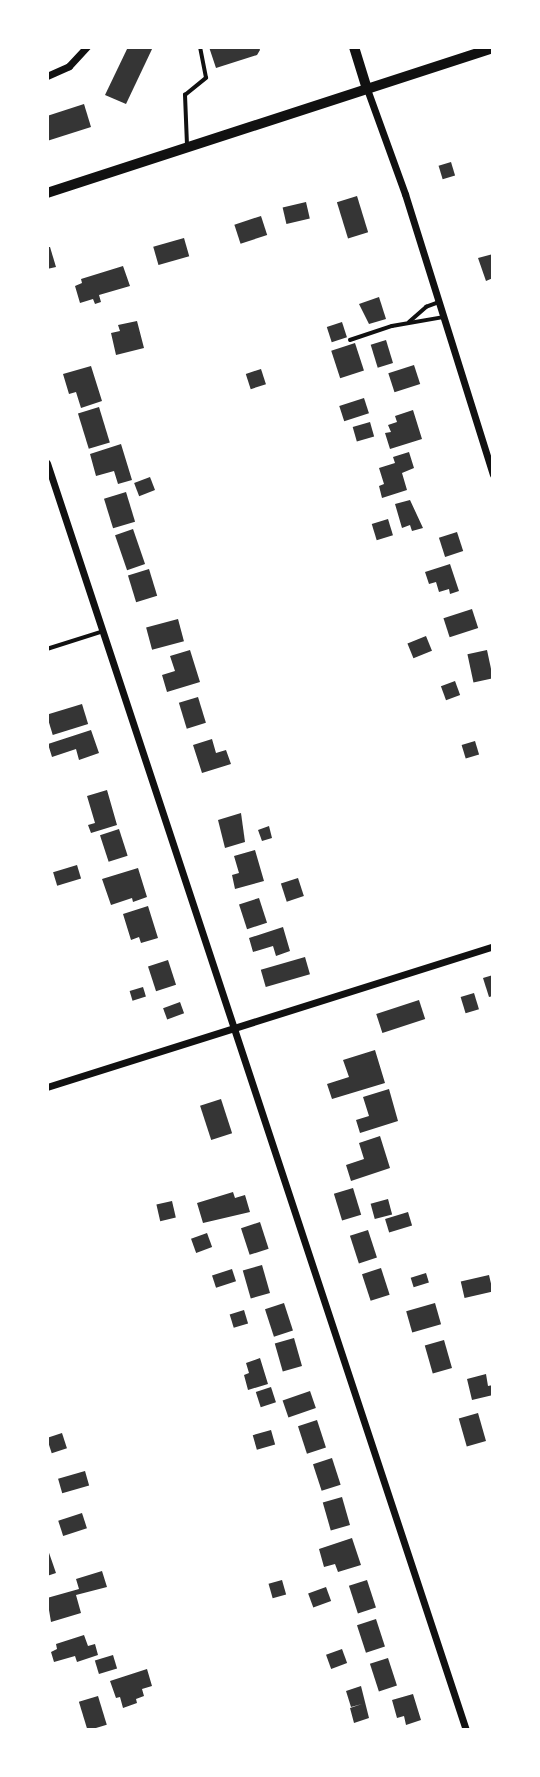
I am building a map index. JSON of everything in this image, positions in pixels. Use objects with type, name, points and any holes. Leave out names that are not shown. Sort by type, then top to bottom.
[{"type":"main road","points":[[354,47],[367,89]]},
{"type":"main road","points":[[47,193],[493,48]]},
{"type":"street","points":[[47,76],[69,66],[87,47]]},
{"type":"street","points":[[367,89],[444,317],[493,474]]},
{"type":"street","points":[[47,463],[466,1730]]},
{"type":"street","points":[[47,1087],[493,946]]},
{"type":"lane","points":[[187,147],[185,95],[206,78],[200,47]]},
{"type":"lane","points":[[408,323],[426,307],[439,302]]},
{"type":"lane","points":[[350,340],[408,323],[444,317]]},
{"type":"lane","points":[[47,649],[103,631]]},
{"type":"building","points":[[128,47],[153,47],[126,104],[105,95]]},
{"type":"building","points":[[209,47],[259,47],[260,50],[257,55],[216,68]]},
{"type":"building","points":[[84,104],[91,127],[47,141],[47,116]]},
{"type":"building","points":[[451,162],[455,175],[443,179],[439,166]]},
{"type":"building","points":[[357,196],[368,232],[348,238],[337,202]]},
{"type":"building","points":[[306,202],[310,219],[286,224],[283,207]]},
{"type":"building","points":[[261,216],[267,235],[241,244],[234,225]]},
{"type":"building","points":[[184,238],[189,256],[158,265],[153,247]]},
{"type":"building","points":[[47,247],[50,247],[56,267],[47,269]]},
{"type":"building","points":[[493,254],[493,278],[486,281],[478,258]]},
{"type":"building","points":[[123,266],[130,286],[99,295],[101,302],[95,304],[93,299],[80,303],[75,286],[82,283],[81,279]]},
{"type":"building","points":[[379,297],[386,319],[369,324],[359,304]]},
{"type":"building","points":[[137,321],[144,348],[116,355],[111,333],[120,331],[118,325]]},
{"type":"building","points":[[342,322],[347,337],[332,342],[327,327]]},
{"type":"building","points":[[386,340],[393,363],[378,368],[371,345]]},
{"type":"building","points":[[355,343],[364,371],[340,378],[331,351]]},
{"type":"building","points":[[414,365],[420,384],[395,392],[388,373]]},
{"type":"building","points":[[91,366],[102,401],[81,408],[76,392],[69,394],[63,374]]},
{"type":"building","points":[[261,369],[266,384],[251,389],[246,374]]},
{"type":"building","points":[[364,398],[369,413],[344,421],[339,406]]},
{"type":"building","points":[[99,407],[110,442],[89,449],[78,413]]},
{"type":"building","points":[[413,410],[422,439],[390,449],[385,433],[391,432],[388,425],[397,422],[395,416]]},
{"type":"building","points":[[370,422],[374,436],[357,441],[353,427]]},
{"type":"building","points":[[121,444],[132,480],[118,484],[114,471],[96,476],[90,454]]},
{"type":"building","points":[[409,452],[414,468],[402,473],[407,490],[382,498],[379,486],[384,484],[379,468],[395,463],[393,457]]},
{"type":"building","points":[[150,477],[155,490],[139,496],[134,483]]},
{"type":"building","points":[[126,492],[135,522],[113,528],[104,499]]},
{"type":"building","points":[[410,500],[423,528],[412,531],[410,525],[402,528],[395,504]]},
{"type":"building","points":[[388,519],[393,535],[377,540],[372,524]]},
{"type":"building","points":[[133,529],[145,564],[127,570],[115,535]]},
{"type":"building","points":[[457,532],[463,551],[445,557],[439,538]]},
{"type":"building","points":[[450,564],[459,591],[450,594],[449,589],[439,592],[436,582],[429,584],[425,572]]},
{"type":"building","points":[[149,569],[157,596],[136,602],[128,575]]},
{"type":"building","points":[[472,609],[478,628],[450,637],[443,618]]},
{"type":"building","points":[[178,619],[184,641],[152,650],[146,628]]},
{"type":"building","points":[[426,636],[432,651],[413,658],[407,643]]},
{"type":"building","points":[[190,650],[200,682],[167,692],[162,675],[175,671],[170,656]]},
{"type":"building","points":[[487,650],[493,678],[473,683],[467,654]]},
{"type":"building","points":[[455,681],[460,695],[446,700],[441,686]]},
{"type":"building","points":[[198,697],[206,723],[187,729],[179,703]]},
{"type":"building","points":[[82,704],[88,724],[53,735],[47,715]]},
{"type":"building","points":[[91,730],[99,753],[79,760],[76,749],[52,757],[48,744]]},
{"type":"building","points":[[212,739],[216,753],[226,750],[231,764],[202,773],[193,745]]},
{"type":"building","points":[[475,741],[479,754],[466,758],[462,745]]},
{"type":"building","points":[[107,790],[117,825],[91,833],[88,825],[95,823],[87,796]]},
{"type":"building","points":[[241,813],[245,842],[225,848],[218,820]]},
{"type":"building","points":[[269,826],[272,838],[262,841],[258,830]]},
{"type":"building","points":[[119,829],[128,856],[109,862],[100,835]]},
{"type":"building","points":[[255,850],[264,881],[235,889],[232,875],[239,873],[234,856]]},
{"type":"building","points":[[77,865],[81,878],[57,886],[53,872]]},
{"type":"building","points":[[138,868],[147,897],[133,902],[132,898],[111,905],[102,879]]},
{"type":"building","points":[[298,878],[304,896],[287,902],[281,884]]},
{"type":"building","points":[[259,898],[267,923],[247,929],[239,904]]},
{"type":"building","points":[[148,906],[158,938],[141,943],[139,937],[131,940],[123,914]]},
{"type":"building","points":[[283,927],[290,951],[276,956],[273,946],[253,952],[249,938]]},
{"type":"building","points":[[305,957],[310,974],[266,987],[261,970]]},
{"type":"building","points":[[168,960],[176,985],[156,991],[148,966]]},
{"type":"building","points":[[493,975],[493,996],[489,997],[483,978]]},
{"type":"building","points":[[143,987],[146,997],[133,1001],[130,991]]},
{"type":"building","points":[[474,993],[479,1009],[466,1013],[461,997]]},
{"type":"building","points":[[419,1000],[425,1019],[382,1033],[376,1014]]},
{"type":"building","points":[[180,1002],[184,1013],[167,1019],[163,1008]]},
{"type":"building","points":[[375,1050],[385,1083],[332,1099],[327,1084],[349,1077],[343,1060]]},
{"type":"building","points":[[389,1089],[398,1121],[360,1133],[356,1120],[369,1116],[363,1097]]},
{"type":"building","points":[[221,1099],[232,1133],[211,1140],[200,1106]]},
{"type":"building","points":[[380,1136],[390,1168],[351,1181],[346,1165],[364,1159],[359,1143]]},
{"type":"building","points":[[353,1188],[361,1215],[342,1221],[334,1194]]},
{"type":"building","points":[[233,1192],[235,1198],[245,1195],[250,1212],[203,1223],[197,1203]]},
{"type":"building","points":[[388,1199],[392,1214],[375,1219],[371,1204]]},
{"type":"building","points":[[172,1201],[176,1218],[160,1221],[156,1205]]},
{"type":"building","points":[[408,1212],[412,1225],[389,1232],[385,1219]]},
{"type":"building","points":[[260,1222],[269,1249],[250,1255],[241,1228]]},
{"type":"building","points":[[368,1230],[377,1258],[359,1263],[350,1236]]},
{"type":"building","points":[[207,1233],[212,1247],[196,1253],[191,1239]]},
{"type":"building","points":[[262,1265],[270,1293],[251,1298],[243,1271]]},
{"type":"building","points":[[381,1268],[390,1295],[371,1301],[362,1274]]},
{"type":"building","points":[[232,1269],[236,1281],[216,1288],[212,1275]]},
{"type":"building","points":[[426,1273],[429,1283],[414,1287],[411,1278]]},
{"type":"building","points":[[489,1275],[493,1292],[465,1298],[461,1282]]},
{"type":"building","points":[[284,1303],[293,1331],[274,1337],[265,1309]]},
{"type":"building","points":[[435,1303],[441,1324],[412,1332],[406,1311]]},
{"type":"building","points":[[244,1310],[248,1323],[234,1328],[230,1314]]},
{"type":"building","points":[[294,1338],[302,1366],[283,1371],[275,1344]]},
{"type":"building","points":[[444,1340],[452,1368],[433,1373],[425,1346]]},
{"type":"building","points":[[260,1358],[268,1384],[248,1390],[244,1375],[249,1373],[246,1363]]},
{"type":"building","points":[[486,1374],[488,1386],[493,1385],[493,1395],[472,1400],[467,1379]]},
{"type":"building","points":[[271,1387],[276,1402],[261,1407],[256,1392]]},
{"type":"building","points":[[310,1391],[316,1408],[288,1417],[283,1400]]},
{"type":"building","points":[[478,1413],[486,1441],[467,1446],[459,1419]]},
{"type":"building","points":[[317,1420],[326,1448],[307,1454],[298,1426]]},
{"type":"building","points":[[271,1430],[275,1444],[257,1450],[253,1435]]},
{"type":"building","points":[[62,1433],[67,1448],[52,1453],[47,1438]]},
{"type":"building","points":[[332,1458],[341,1485],[322,1491],[313,1464]]},
{"type":"building","points":[[85,1471],[89,1485],[62,1493],[58,1479]]},
{"type":"building","points":[[342,1497],[350,1525],[331,1530],[323,1503]]},
{"type":"building","points":[[82,1513],[87,1528],[63,1536],[58,1521]]},
{"type":"building","points":[[352,1538],[361,1565],[338,1572],[335,1564],[324,1567],[319,1549]]},
{"type":"building","points":[[47,1547],[56,1573],[47,1576]]},
{"type":"building","points":[[102,1571],[107,1587],[76,1595],[81,1613],[51,1622],[47,1598],[79,1589],[76,1579]]},
{"type":"building","points":[[282,1580],[286,1594],[273,1598],[269,1584]]},
{"type":"building","points":[[367,1580],[376,1608],[358,1613],[349,1586]]},
{"type":"building","points":[[326,1587],[331,1601],[313,1608],[308,1593]]},
{"type":"building","points":[[376,1619],[385,1647],[366,1653],[357,1625]]},
{"type":"building","points":[[84,1635],[88,1646],[95,1644],[98,1655],[77,1662],[75,1656],[54,1662],[51,1652],[57,1649],[56,1644]]},
{"type":"building","points":[[342,1649],[347,1663],[331,1669],[326,1655]]},
{"type":"building","points":[[113,1655],[117,1668],[99,1674],[95,1661]]},
{"type":"building","points":[[388,1658],[397,1686],[379,1691],[370,1664]]},
{"type":"building","points":[[147,1669],[152,1686],[142,1689],[144,1696],[136,1699],[137,1703],[123,1708],[110,1681]]},
{"type":"building","points":[[361,1686],[369,1718],[354,1723],[350,1708],[362,1704],[351,1707],[346,1691]]},
{"type":"building","points":[[413,1694],[421,1720],[406,1725],[404,1716],[397,1718],[392,1700]]},
{"type":"building","points":[[98,1696],[107,1725],[87,1730],[79,1702]]}]
